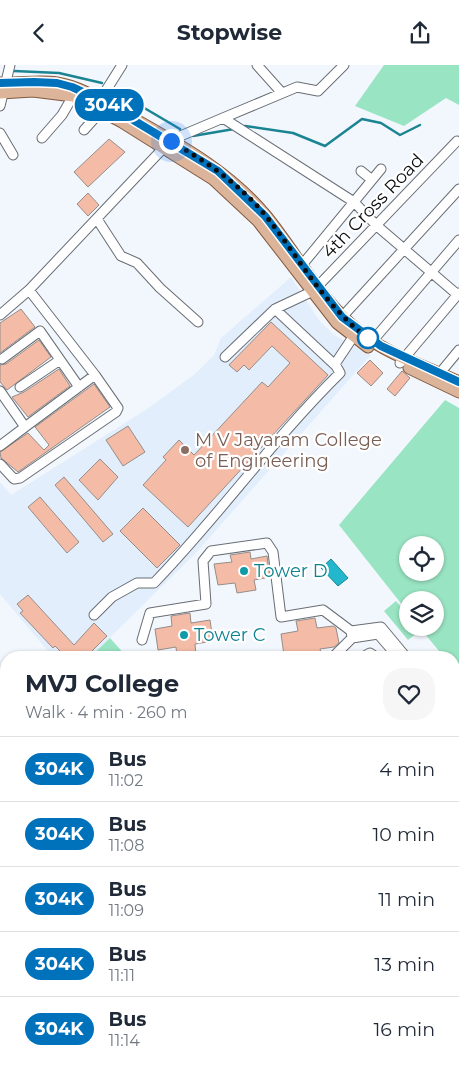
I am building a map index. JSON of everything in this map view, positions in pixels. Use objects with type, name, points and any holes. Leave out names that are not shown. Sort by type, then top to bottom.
[{"type":"main road","points":[[2,88],[57,83],[101,105],[168,144],[213,179],[230,187],[265,216],[302,265],[314,289],[369,344]]},
{"type":"main road","points":[[2,88],[73,97],[101,105]]},
{"type":"main road","points":[[230,187],[314,289],[337,323],[353,337],[459,392]]},
{"type":"main road","points":[[402,361],[440,373],[459,382]]},
{"type":"street","points":[[0,106],[2,88],[10,65]]},
{"type":"street","points":[[84,130],[101,105],[122,65]]},
{"type":"street","points":[[257,65],[282,93]]},
{"type":"street","points":[[0,315],[30,289],[168,144],[223,118],[297,87],[318,91],[344,65]]},
{"type":"street","points":[[42,137],[62,115],[73,97]]},
{"type":"street","points":[[223,118],[354,202],[403,249],[458,294],[402,361]]},
{"type":"street","points":[[0,133],[13,155]]},
{"type":"street","name":"4th Cross Road","points":[[314,289],[457,141]]},
{"type":"street","points":[[302,265],[381,169]]},
{"type":"street","points":[[361,171],[372,180]]},
{"type":"street","points":[[342,317],[459,189]]},
{"type":"street","points":[[96,219],[121,256],[137,263],[160,288],[198,322]]},
{"type":"street","points":[[369,344],[430,271],[459,240]]},
{"type":"street","points":[[0,464],[10,477],[14,479],[20,477],[116,412],[116,403],[30,289]]},
{"type":"street","points":[[226,357],[275,309],[314,289]]},
{"type":"street","points":[[94,615],[112,597],[137,583],[154,583],[340,373],[336,366],[275,309]]},
{"type":"street","points":[[2,359],[40,331],[79,387]]},
{"type":"street","points":[[336,366],[353,337]]},
{"type":"street","points":[[440,373],[459,350]]},
{"type":"street","points":[[20,387],[60,360]]},
{"type":"street","points":[[0,446],[95,375]]},
{"type":"street","points":[[0,391],[25,427]]},
{"type":"street","points":[[142,640],[150,613],[206,604],[203,561],[212,551],[267,543],[274,552],[282,617],[323,611],[351,634],[378,634],[393,651]]},
{"type":"street","points":[[338,651],[351,634],[381,627],[401,651]]},
{"type":"shaded area","name":"M V Jayaram College of Engineering","points":[[291,277],[319,320],[334,335],[371,355],[195,554],[96,651],[48,651],[0,594],[0,482],[11,495],[147,409],[195,374],[214,355],[221,338]]},
{"type":"green space","points":[[384,65],[459,65],[459,105],[446,98],[404,126],[355,106]]},
{"type":"green space","points":[[445,400],[459,408],[459,651],[439,651],[427,636],[444,636],[444,591],[399,591],[399,601],[339,525]]},
{"type":"green space","points":[[396,601],[399,605],[399,629],[384,611]]},
{"type":"green space","points":[[405,636],[413,636],[408,640]]},
{"type":"green space","points":[[110,638],[122,651],[96,651]]},
{"type":"water","points":[[331,559],[348,578],[338,586],[321,568]]},
{"type":"building","points":[[109,139],[125,152],[88,187],[74,172]]},
{"type":"building","points":[[88,193],[99,205],[88,216],[77,204]]},
{"type":"building","points":[[21,309],[35,327],[0,353],[0,323]]},
{"type":"building","points":[[271,322],[328,375],[188,527],[143,485],[166,460],[163,457],[179,440],[194,455],[262,382],[268,387],[290,363],[272,346],[249,370],[244,365],[237,372],[229,365]]},
{"type":"building","points":[[39,340],[51,357],[7,390],[0,382],[0,365],[6,364]]},
{"type":"building","points":[[370,360],[383,373],[371,386],[357,373]]},
{"type":"building","points":[[59,369],[70,386],[28,417],[12,397],[24,392]]},
{"type":"building","points":[[402,371],[410,378],[395,396],[387,389]]},
{"type":"building","points":[[94,384],[110,407],[18,472],[1,458],[0,452],[28,433],[44,450],[49,445],[35,427]]},
{"type":"building","points":[[128,426],[145,452],[123,466],[106,440]]},
{"type":"building","points":[[100,459],[118,477],[98,500],[79,480]]},
{"type":"building","points":[[64,477],[113,534],[103,542],[55,485]]},
{"type":"building","points":[[40,497],[79,542],[67,553],[28,507]]},
{"type":"building","points":[[143,508],[180,545],[157,568],[120,531]]},
{"type":"building","name":"Tower D","points":[[250,552],[251,559],[267,556],[270,577],[254,580],[256,590],[237,593],[235,583],[218,585],[214,564],[232,562],[230,555]]},
{"type":"building","points":[[28,595],[74,645],[94,623],[107,636],[92,651],[60,651],[55,646],[53,648],[20,613],[23,611],[17,604]]},
{"type":"building","name":"Tower C","points":[[190,613],[191,623],[210,620],[213,641],[195,644],[196,651],[176,651],[176,647],[158,650],[155,629],[172,626],[171,616]]},
{"type":"building","points":[[315,618],[317,628],[333,626],[336,628],[339,643],[334,647],[320,649],[320,651],[283,651],[281,634],[298,631],[296,621]]},
{"type":"waterway","points":[[14,71],[59,73],[102,83]]},
{"type":"waterway","points":[[112,89],[180,129]]},
{"type":"waterway","points":[[245,126],[293,133],[325,146],[362,119],[381,123],[400,135],[420,125]]},
{"type":"waterway","points":[[193,136],[234,129]]},
{"type":"bus line","name":"304K","points":[[0,83],[57,83],[72,87],[100,100],[218,171],[236,185],[265,216],[342,317],[372,341],[404,358],[459,382]]},
{"type":"place","name":"M V Jayaram College of Engineering","points":[[185,450]]},
{"type":"place","name":"Tower D","points":[[244,571]]},
{"type":"place","name":"Tower C","points":[[184,635]]},
{"type":"route","points":[[171,141],[218,171],[236,185],[265,216],[342,317],[372,341],[368,338]]}]
